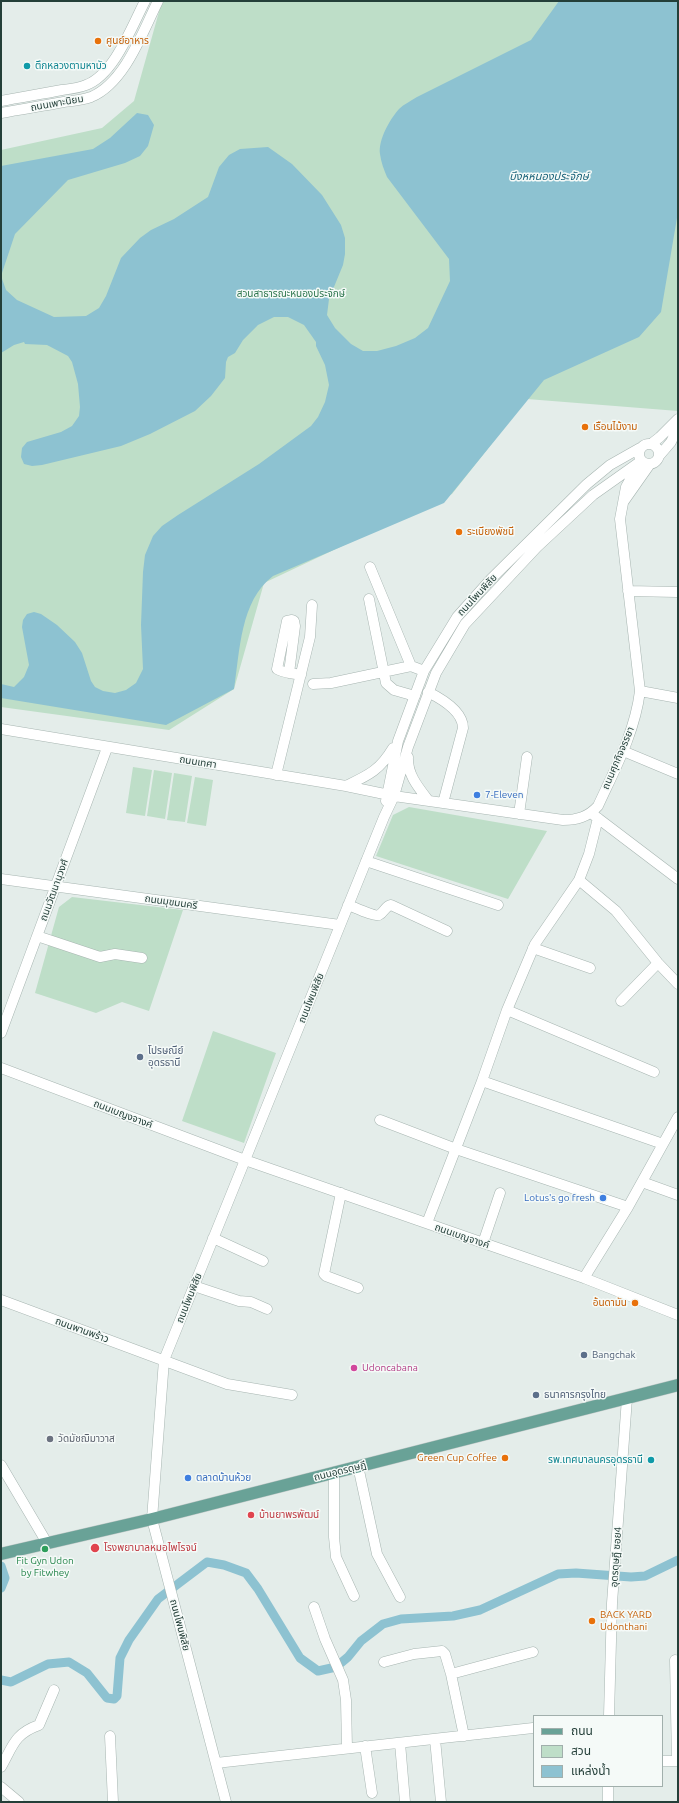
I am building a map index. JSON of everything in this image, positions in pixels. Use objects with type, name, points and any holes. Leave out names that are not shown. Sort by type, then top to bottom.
[{"type":"main road","name":"ถนนอุดรดุษฎี","points":[[1,1554],[21,1548],[152,1519],[678,1385]]},
{"type":"street","name":"ถนนเพาะนิยม","points":[[1,101],[87,85],[98,78],[109,67],[119,52],[145,1]]},
{"type":"street","name":"ถนนเพาะนิยม","points":[[1,113],[76,100],[91,96],[105,88],[130,58],[158,1]]},
{"type":"street","points":[[651,444],[667,431],[673,422],[678,418]]},
{"type":"street","points":[[659,456],[658,448],[651,444],[645,444],[640,448],[639,452],[646,462],[656,462],[671,442],[678,427]]},
{"type":"street","name":"ถนนโพนพิสัย","points":[[390,796],[398,741],[424,671],[456,616],[491,579],[587,484],[610,465],[640,448]]},
{"type":"street","name":"ถนนโพนพิสัย","points":[[226,1802],[152,1519],[164,1360],[384,817],[390,796],[436,673],[464,624],[538,547],[593,495],[619,475],[646,462]]},
{"type":"street","name":"ถนนศุภกิจจรรยา","points":[[595,816],[598,806],[624,751],[638,708],[640,691],[620,530],[620,519],[626,487],[646,462]]},
{"type":"street","name":"ถนนศุภกิจจรรยา","points":[[624,501],[646,462]]},
{"type":"street","points":[[619,475],[626,487]]},
{"type":"street","points":[[370,567],[411,666]]},
{"type":"street","points":[[628,591],[677,592]]},
{"type":"street","points":[[369,599],[386,683],[389,687],[415,696]]},
{"type":"street","points":[[276,775],[310,637],[312,605]]},
{"type":"street","points":[[313,684],[332,683],[411,666],[424,671]]},
{"type":"street","points":[[289,673],[301,675]]},
{"type":"street","points":[[640,691],[678,698]]},
{"type":"street","points":[[428,692],[460,715],[463,721],[463,728],[442,803]]},
{"type":"street","name":"ถนนเทศา","points":[[1,729],[107,748],[346,786],[390,796]]},
{"type":"street","points":[[346,786],[370,775],[384,762],[398,741]]},
{"type":"street","points":[[408,747],[407,767],[415,783],[428,800]]},
{"type":"street","name":"ถนนวัฒนานุวงศ์","points":[[1,1034],[107,748]]},
{"type":"street","points":[[624,751],[678,774]]},
{"type":"street","points":[[518,814],[527,757]]},
{"type":"street","points":[[390,796],[428,800],[518,814],[574,820],[595,816],[678,879]]},
{"type":"street","points":[[427,1223],[482,1081],[507,1010],[534,948],[548,922],[579,880],[589,854],[595,816]]},
{"type":"street","points":[[366,861],[498,905]]},
{"type":"street","name":"ถนนมุขมนครี","points":[[1,879],[340,925]]},
{"type":"street","points":[[579,880],[616,911],[658,963],[678,984]]},
{"type":"street","points":[[348,905],[375,916],[381,914],[388,906],[391,905],[447,931]]},
{"type":"street","points":[[37,936],[100,957],[115,954],[142,958]]},
{"type":"street","points":[[534,948],[590,968]]},
{"type":"street","points":[[621,1001],[658,963]]},
{"type":"street","points":[[507,1010],[654,1072]]},
{"type":"street","name":"ถนนเบญงจางค์","points":[[1,1068],[245,1160]]},
{"type":"street","points":[[482,1081],[663,1144]]},
{"type":"street","points":[[584,1278],[628,1207],[663,1144],[674,1135],[678,1117]]},
{"type":"street","points":[[380,1120],[456,1149],[628,1207]]},
{"type":"street","name":"ถนนเบญจางค์","points":[[245,1160],[584,1278],[678,1315]]},
{"type":"street","points":[[642,1182],[678,1195]]},
{"type":"street","points":[[483,1243],[500,1192]]},
{"type":"street","points":[[341,1193],[324,1274],[358,1288]]},
{"type":"street","points":[[213,1238],[264,1261]]},
{"type":"street","points":[[194,1286],[239,1301],[251,1302],[267,1310]]},
{"type":"street","name":"ถนนพานพร้าว","points":[[1,1300],[227,1384],[292,1395]]},
{"type":"street","name":"อุดรดุษฎี ซอย4","points":[[609,1715],[614,1583],[627,1398]]},
{"type":"street","points":[[1,1465],[47,1543]]},
{"type":"street","points":[[358,1466],[377,1554],[400,1597]]},
{"type":"street","points":[[334,1472],[334,1537],[336,1557],[354,1596]]},
{"type":"street","points":[[314,1607],[343,1680],[346,1700],[347,1748]]},
{"type":"street","points":[[384,1662],[414,1654],[442,1651],[445,1654],[451,1674],[464,1736]]},
{"type":"street","points":[[451,1674],[533,1652]]},
{"type":"street","points":[[663,1761],[678,1761],[675,1660]]},
{"type":"street","points":[[1,1767],[19,1735],[26,1730],[39,1725],[54,1690]]},
{"type":"street","points":[[216,1763],[533,1728]]},
{"type":"street","points":[[110,1736],[113,1802]]},
{"type":"street","points":[[436,1739],[441,1802]]},
{"type":"street","points":[[400,1743],[405,1802]]},
{"type":"street","points":[[366,1746],[372,1793]]},
{"type":"street","points":[[1,1787],[19,1802]]},
{"type":"street","points":[[608,1787],[608,1802]]},
{"type":"green space","name":"สวนสาธารณะหนองประจักษ์","points":[[162,1],[678,1],[678,411],[527,399],[452,494],[264,583],[234,689],[169,730],[1,707],[1,150],[102,128],[134,101]]},
{"type":"green space","points":[[133,767],[152,770],[145,816],[126,813]]},
{"type":"green space","points":[[154,770],[172,773],[165,819],[147,816]]},
{"type":"green space","points":[[174,773],[192,776],[185,822],[167,820]]},
{"type":"green space","points":[[195,777],[213,780],[206,826],[187,823]]},
{"type":"green space","points":[[409,807],[547,831],[508,899],[376,856],[393,815]]},
{"type":"green space","points":[[72,897],[183,910],[149,1011],[122,1002],[96,1013],[35,993],[59,907]]},
{"type":"green space","points":[[213,1031],[276,1053],[244,1143],[182,1121]]},
{"type":"water","name":"บึงหหนองประจักษ์","points":[[559,1],[678,1],[678,212],[661,312],[639,337],[544,380],[444,503],[273,576],[262,586],[248,613],[240,643],[234,689],[166,725],[1,698],[1,684],[14,687],[24,677],[29,665],[22,627],[23,620],[27,614],[34,612],[41,614],[57,625],[75,642],[82,653],[91,681],[95,687],[103,691],[115,693],[126,690],[136,683],[143,669],[141,625],[143,572],[145,555],[153,536],[162,526],[259,464],[311,426],[318,417],[325,402],[329,385],[325,365],[316,346],[316,342],[304,325],[288,317],[274,317],[258,325],[243,340],[235,353],[228,357],[226,362],[225,378],[211,396],[195,411],[150,434],[121,446],[42,465],[32,466],[24,464],[21,457],[22,448],[27,442],[61,432],[72,426],[79,416],[80,407],[78,384],[72,362],[68,356],[47,345],[25,344],[24,342],[14,345],[1,353],[1,276],[6,290],[17,300],[54,317],[86,316],[99,308],[106,296],[121,258],[140,238],[151,230],[174,219],[208,197],[219,167],[229,155],[240,149],[268,147],[292,164],[322,195],[341,225],[345,238],[345,254],[343,265],[329,299],[327,315],[335,328],[351,344],[363,351],[377,351],[396,346],[415,338],[428,328],[450,281],[449,259],[387,177],[383,166],[380,154],[381,142],[385,130],[399,109],[417,97],[531,40]]},
{"type":"water","points":[[137,113],[148,115],[154,125],[148,146],[140,156],[125,163],[68,180],[15,234],[1,276],[1,166],[93,149],[110,138]]},
{"type":"waterway","points":[[1,1680],[11,1682],[48,1664],[69,1662],[87,1673],[107,1698],[114,1699],[117,1696],[120,1658],[129,1640],[158,1599],[207,1562],[224,1565],[246,1573],[258,1589],[300,1658],[318,1671],[336,1667],[348,1657],[361,1641],[383,1624],[401,1619],[453,1616],[480,1610],[558,1574],[576,1573],[631,1577],[645,1576],[678,1560]]},
{"type":"waterway","points":[[1,1566],[5,1578],[1,1588]]},
{"type":"place","name":"ศูนย์อาหาร","points":[[98,41]]},
{"type":"place","name":"ตึกหลวงตามหาบัว","points":[[27,66]]},
{"type":"place","name":"เรือนไม้งาม","points":[[585,427]]},
{"type":"place","name":"ระเบียงพัชนี","points":[[459,532]]},
{"type":"place","name":"7-Eleven","points":[[477,795]]},
{"type":"place","name":"โปรษณีย์ อุดรธานี","points":[[140,1057]]},
{"type":"place","name":"Lotus's go fresh","points":[[603,1198]]},
{"type":"place","name":"อ้นดามัน","points":[[635,1303]]},
{"type":"place","name":"Bangchak","points":[[584,1355]]},
{"type":"place","name":"Udoncabana","points":[[354,1368]]},
{"type":"place","name":"ธนาคารกรุงไทย","points":[[536,1395]]},
{"type":"place","name":"วัดมัชฌิมาวาส","points":[[50,1439]]},
{"type":"place","name":"Green Cup Coffee","points":[[505,1458]]},
{"type":"place","name":"รพ.เทศบาลนครอุดรธานี","points":[[651,1460]]},
{"type":"place","name":"ตลาดบ้านห้วย","points":[[188,1478]]},
{"type":"place","name":"บ้านยาพรพัฒน์","points":[[251,1515]]},
{"type":"place","name":"โรงพยาบาลหมอไพโรจน์","points":[[95,1548]]},
{"type":"place","name":"Fit Gyn Udon by Fitwhey","points":[[45,1549]]},
{"type":"place","name":"BACK YARD Udonthani","points":[[592,1621]]}]
